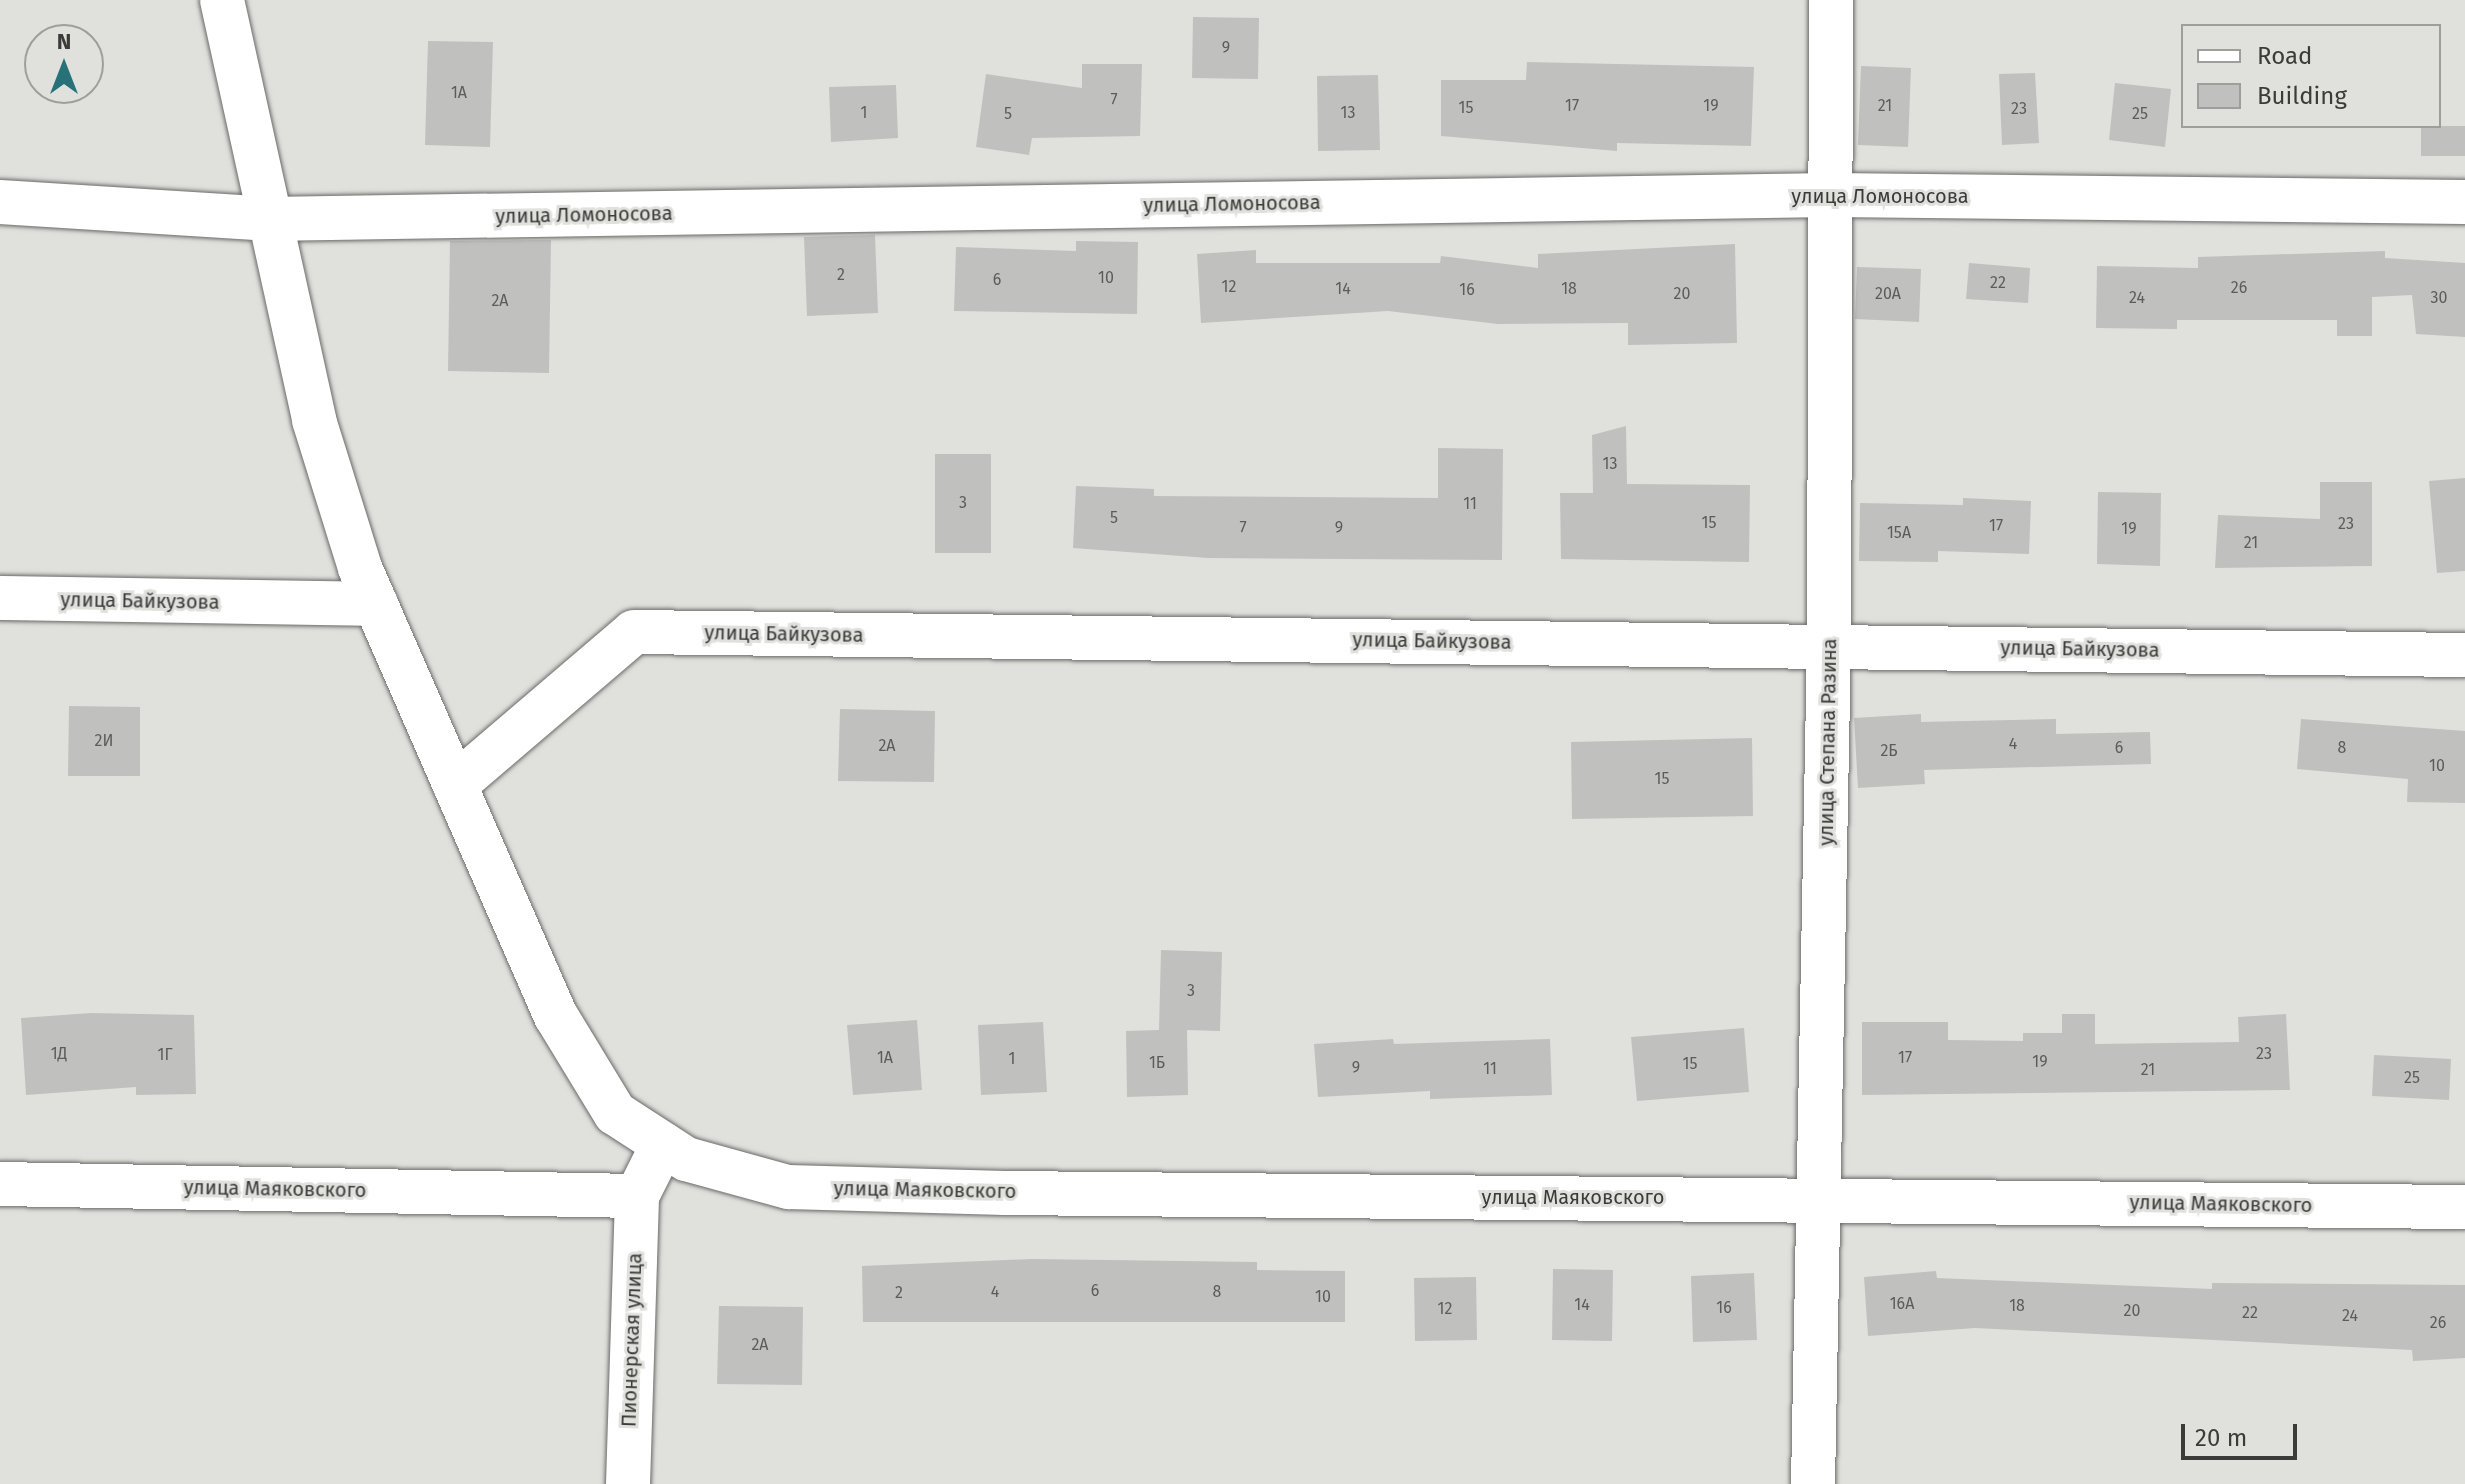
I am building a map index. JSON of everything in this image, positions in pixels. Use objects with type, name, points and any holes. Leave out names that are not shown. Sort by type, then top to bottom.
[{"type":"street","name":"улица Маяковского","points":[[222,0],[267,219],[314,420],[376,604],[556,1016],[615,1113],[674,1152],[788,1187],[2465,1207]]},
{"type":"street","name":"улица Степана Разина","points":[[1813,1484],[1829,645],[1831,0]]},
{"type":"street","name":"улица Ломоносова","points":[[0,202],[267,219],[1831,195],[2465,202]]},
{"type":"street","name":"улица Байкузова","points":[[0,598],[376,604]]},
{"type":"street","name":"улица Байкузова","points":[[455,785],[634,632],[2465,655]]},
{"type":"street","points":[[637,1196],[674,1152]]},
{"type":"street","name":"улица Маяковского","points":[[0,1184],[637,1196]]},
{"type":"street","name":"Пионерская улица","points":[[628,1484],[637,1196]]},
{"type":"building","points":[[1193,17],[1259,18],[1258,79],[1192,78]]},
{"type":"building","points":[[428,41],[493,42],[490,147],[425,145]]},
{"type":"building","points":[[1527,62],[1754,67],[1751,146],[1617,143],[1617,151],[1441,136],[1441,80],[1526,80]]},
{"type":"building","points":[[1082,64],[1142,64],[1140,136],[1032,138],[1029,155],[976,147],[986,74],[1082,88]]},
{"type":"building","points":[[1861,66],[1911,68],[1908,147],[1858,145]]},
{"type":"building","points":[[2035,73],[2039,143],[2002,145],[1999,74]]},
{"type":"building","points":[[1378,75],[1380,150],[1318,151],[1317,76]]},
{"type":"building","points":[[2115,83],[2171,89],[2165,147],[2109,140]]},
{"type":"building","points":[[896,85],[898,138],[831,142],[829,87]]},
{"type":"building","points":[[2465,126],[2465,156],[2421,156],[2421,128]]},
{"type":"building","points":[[875,235],[878,313],[807,316],[804,237]]},
{"type":"building","points":[[551,240],[549,373],[448,371],[450,241]]},
{"type":"building","points":[[1076,241],[1138,242],[1137,314],[954,311],[956,247],[1076,251]]},
{"type":"building","points":[[1735,244],[1737,343],[1628,345],[1628,323],[1498,324],[1388,311],[1201,323],[1197,254],[1256,250],[1256,263],[1440,263],[1441,256],[1538,268],[1538,254]]},
{"type":"building","points":[[2385,251],[2385,258],[2465,263],[2465,337],[2416,334],[2412,295],[2372,297],[2372,336],[2337,336],[2337,320],[2177,320],[2177,329],[2096,328],[2097,266],[2198,268],[2198,257]]},
{"type":"building","points":[[1969,263],[2030,268],[2028,303],[1966,299]]},
{"type":"building","points":[[1857,267],[1921,269],[1919,322],[1855,319]]},
{"type":"building","points":[[1626,426],[1627,484],[1750,485],[1749,562],[1561,559],[1560,493],[1593,493],[1592,435]]},
{"type":"building","points":[[1438,448],[1503,449],[1502,560],[1208,558],[1073,548],[1076,486],[1154,489],[1154,496],[1438,498]]},
{"type":"building","points":[[935,454],[991,454],[991,553],[935,553]]},
{"type":"building","points":[[2465,478],[2465,571],[2437,573],[2429,481]]},
{"type":"building","points":[[2320,482],[2372,482],[2372,566],[2215,568],[2218,515],[2320,519]]},
{"type":"building","points":[[2098,492],[2161,493],[2160,566],[2097,564]]},
{"type":"building","points":[[1963,498],[2031,501],[2029,554],[1938,551],[1938,562],[1859,561],[1860,503],[1963,505]]},
{"type":"building","points":[[69,706],[140,707],[140,776],[68,776]]},
{"type":"building","points":[[840,709],[935,711],[934,782],[838,781]]},
{"type":"building","points":[[1921,714],[1921,722],[2056,719],[2056,734],[2150,732],[2151,764],[1924,770],[1925,784],[1858,788],[1854,718]]},
{"type":"building","points":[[2301,719],[2465,731],[2465,803],[2407,802],[2408,779],[2297,769]]},
{"type":"building","points":[[1752,738],[1753,816],[1572,819],[1571,742]]},
{"type":"building","points":[[1161,950],[1222,952],[1220,1031],[1187,1030],[1188,1095],[1127,1097],[1126,1031],[1159,1030]]},
{"type":"building","points":[[91,1013],[194,1015],[196,1094],[136,1095],[136,1087],[26,1095],[21,1018]]},
{"type":"building","points":[[2062,1014],[2095,1014],[2095,1044],[2239,1042],[2238,1017],[2286,1014],[2290,1090],[1862,1095],[1862,1022],[1948,1022],[1948,1040],[2023,1041],[2023,1033],[2062,1033]]},
{"type":"building","points":[[917,1020],[922,1090],[853,1095],[847,1025]]},
{"type":"building","points":[[1043,1022],[1047,1092],[981,1095],[978,1025]]},
{"type":"building","points":[[1744,1028],[1749,1092],[1637,1101],[1631,1037]]},
{"type":"building","points":[[1393,1039],[1394,1044],[1550,1039],[1552,1095],[1430,1099],[1430,1091],[1318,1097],[1314,1044]]},
{"type":"building","points":[[2374,1055],[2451,1059],[2449,1100],[2372,1096]]},
{"type":"building","points":[[1032,1259],[1257,1262],[1257,1270],[1345,1271],[1345,1322],[863,1322],[862,1266]]},
{"type":"building","points":[[1553,1269],[1613,1270],[1612,1341],[1552,1340]]},
{"type":"building","points":[[1936,1271],[1937,1278],[2212,1289],[2212,1283],[2465,1285],[2465,1358],[2413,1361],[2412,1350],[1975,1328],[1868,1336],[1864,1277]]},
{"type":"building","points":[[1754,1273],[1757,1340],[1693,1342],[1691,1276]]},
{"type":"building","points":[[1476,1277],[1477,1340],[1415,1341],[1414,1278]]},
{"type":"building","points":[[719,1306],[803,1307],[802,1385],[717,1384]]}]
